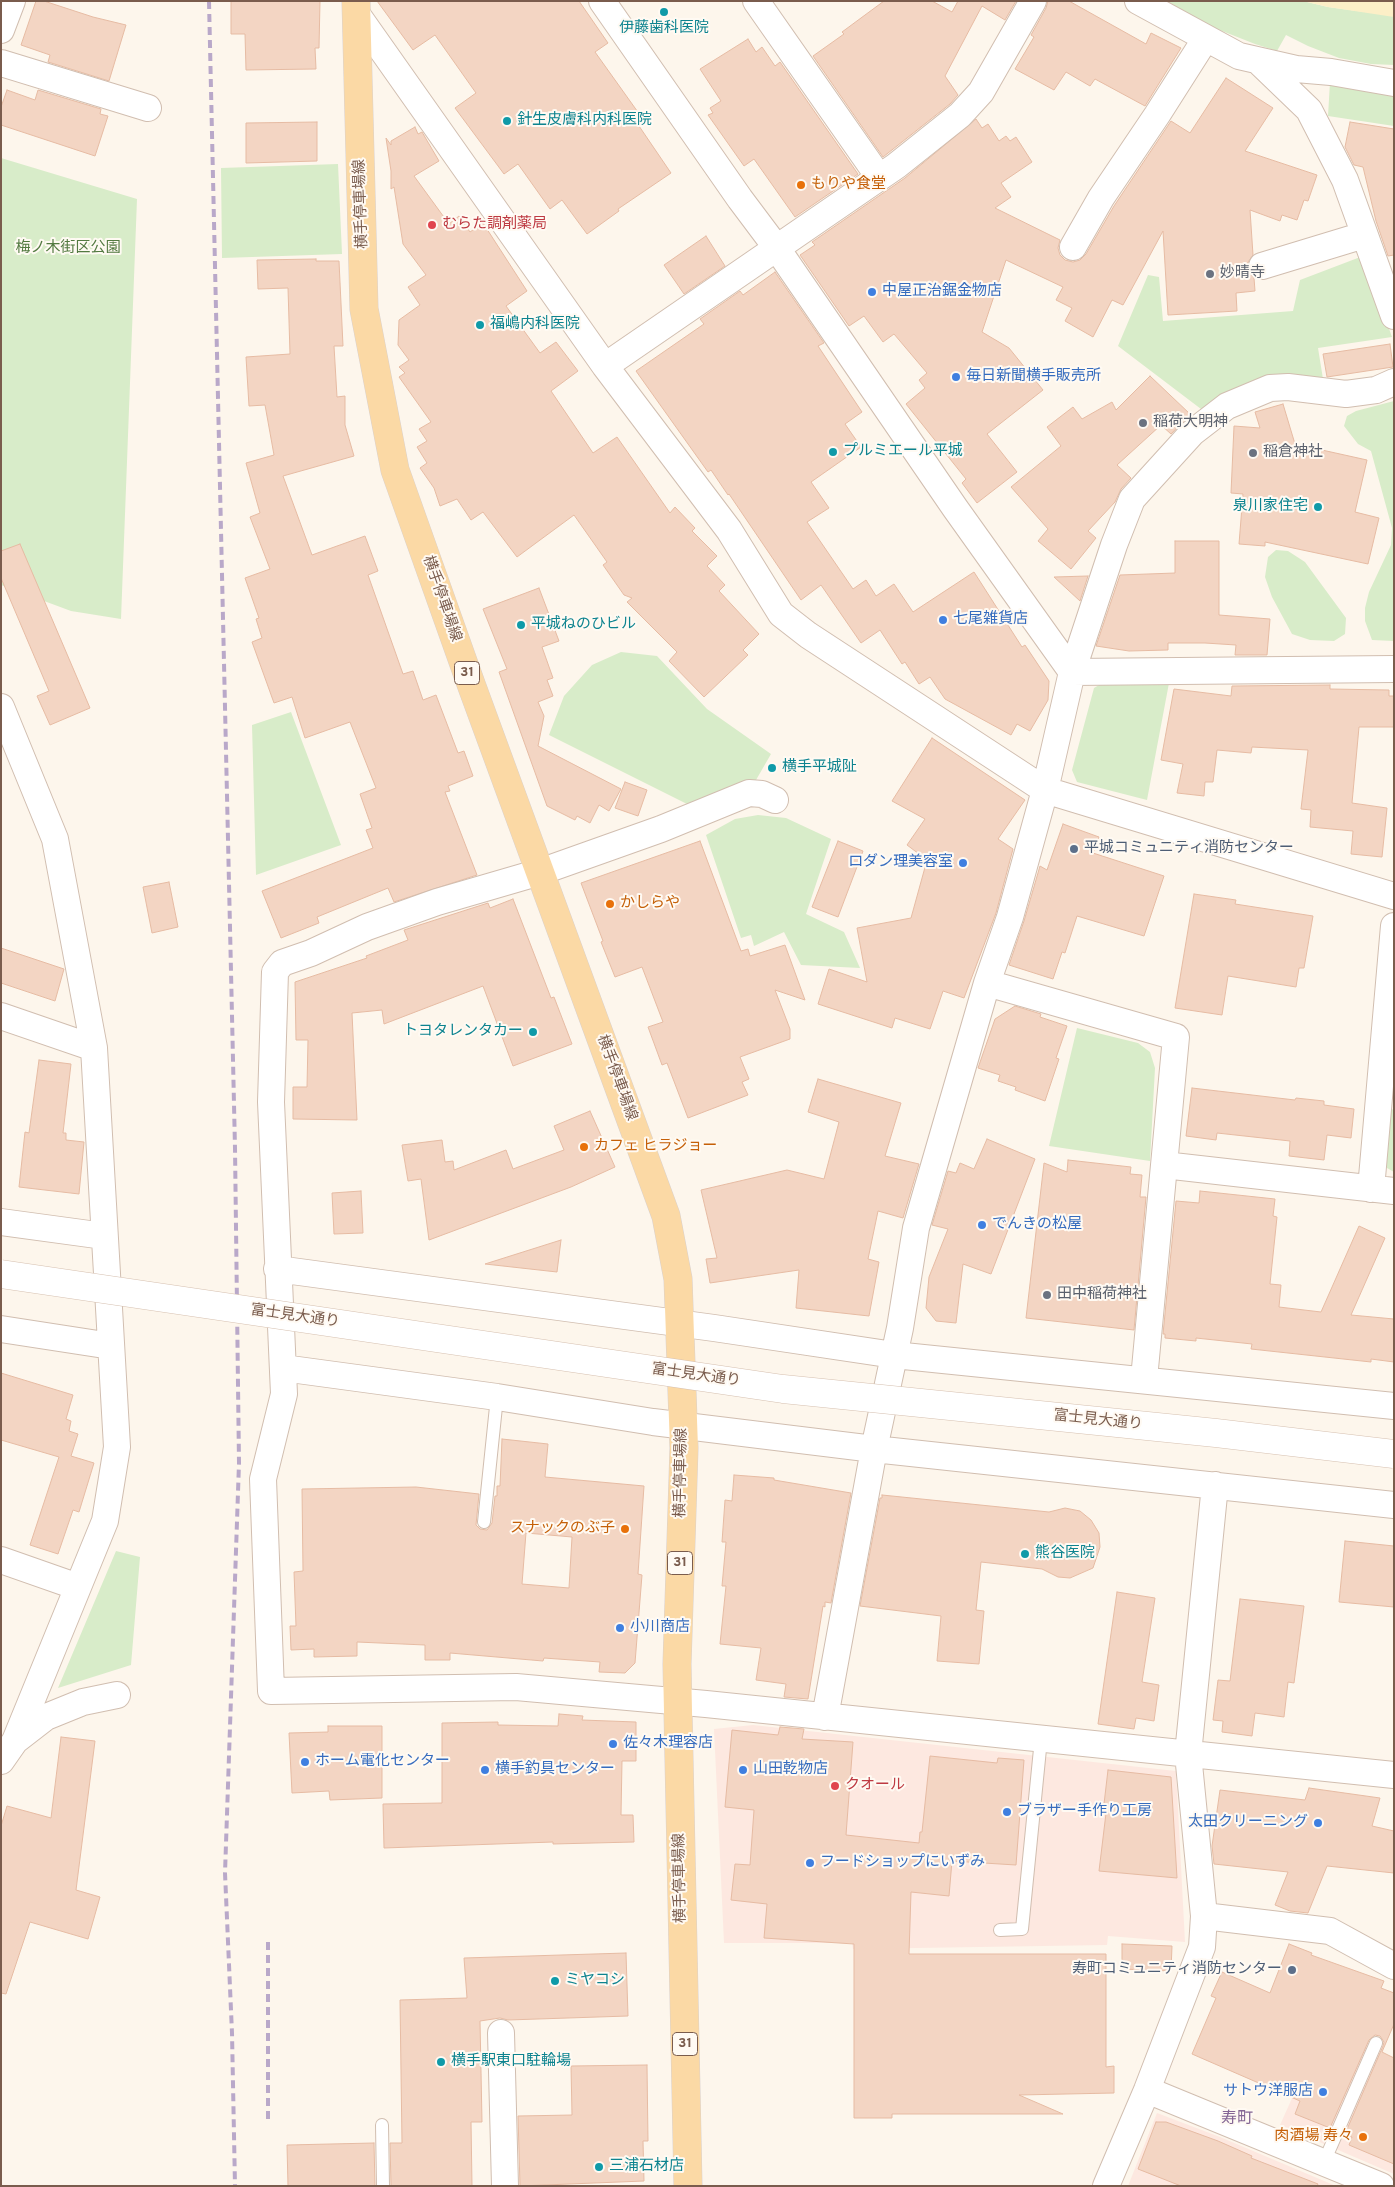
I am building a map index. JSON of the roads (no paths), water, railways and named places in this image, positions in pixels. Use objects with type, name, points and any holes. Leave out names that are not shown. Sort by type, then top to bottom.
[{"type":"main road","name":"横手停車場線","points":[[356,7],[364,309],[396,470],[471,684],[666,1216],[678,1279],[684,1425],[677,1664],[688,2186]]},
{"type":"street","points":[[1,30],[12,1]]},
{"type":"street","points":[[602,1],[740,199],[776,247],[954,508],[1072,672]]},
{"type":"street","points":[[756,1],[880,177]]},
{"type":"street","points":[[605,366],[880,177],[960,115],[975,98],[1033,1]]},
{"type":"street","points":[[1138,1],[1239,56],[1296,69],[1331,72],[1394,83]]},
{"type":"street","points":[[356,7],[605,366],[728,530],[781,614],[808,635],[1045,790],[1394,896]]},
{"type":"street","points":[[1073,247],[1094,209],[1158,115],[1206,38]]},
{"type":"street","points":[[1257,60],[1309,110],[1344,180],[1394,316]]},
{"type":"street","points":[[1,63],[148,108]]},
{"type":"street","points":[[1262,266],[1364,235]]},
{"type":"street","points":[[825,1717],[874,1449],[894,1355],[916,1228],[987,983],[1010,918],[1045,790],[1072,672],[1114,545],[1132,498],[1192,433],[1227,406],[1270,388],[1288,387],[1346,394],[1376,390],[1394,382]]},
{"type":"street","points":[[1072,672],[1394,669]]},
{"type":"street","points":[[1,708],[6,730],[55,839],[94,1048],[117,1447],[105,1521],[8,1751]]},
{"type":"street","points":[[775,800],[762,794],[749,793],[661,829],[540,872],[437,902],[368,927],[311,953],[282,963],[275,972],[271,1102],[284,1394],[263,1479],[271,1691],[516,1687],[1394,1775]]},
{"type":"street","points":[[1164,1165],[1382,1190],[1394,926]]},
{"type":"street","points":[[987,983],[1176,1037],[1144,1379]]},
{"type":"street","points":[[1,1016],[94,1048]]},
{"type":"street","points":[[1,1222],[104,1236]]},
{"type":"street","points":[[277,1269],[894,1355],[1394,1406]]},
{"type":"street","name":"富士見大通り","points":[[1,1274],[784,1389],[1216,1433],[1394,1454]]},
{"type":"street","points":[[1,1329],[111,1346]]},
{"type":"street","points":[[283,1368],[497,1397],[653,1422],[874,1449],[1394,1505]]},
{"type":"street","points":[[1106,2186],[1147,2090],[1202,1947],[1204,1916],[1188,1754],[1215,1485]]},
{"type":"street","points":[[1,1560],[78,1587]]},
{"type":"street","points":[[8,1751],[46,1717],[82,1702],[117,1694]]},
{"type":"street","points":[[1204,1916],[1330,1931],[1394,1966]]},
{"type":"street","points":[[501,2033],[505,2186]]},
{"type":"street","points":[[1147,2090],[1381,2186]]},
{"type":"lane","points":[[484,1522],[497,1397]]},
{"type":"lane","points":[[1000,1930],[1022,1929],[1041,1739]]},
{"type":"lane","points":[[1324,2162],[1376,2043]]},
{"type":"lane","points":[[382,2125],[383,2186]]},
{"type":"railway","points":[[209,1],[235,1148],[239,1463],[225,1873],[232,2033],[235,2186]]},
{"type":"railway","points":[[268,1940],[268,2119]]},
{"type":"place","name":"伊藤歯科医院","points":[[664,12]]},
{"type":"place","name":"針生皮膚科内科医院","points":[[507,121]]},
{"type":"place","name":"もりや食堂","points":[[801,185]]},
{"type":"place","name":"むらた調剤薬局","points":[[432,225]]},
{"type":"place","name":"妙晴寺","points":[[1210,274]]},
{"type":"place","name":"中屋正治鋸金物店","points":[[872,292]]},
{"type":"place","name":"福嶋内科医院","points":[[480,325]]},
{"type":"place","name":"毎日新聞横手販売所","points":[[956,377]]},
{"type":"place","name":"稲荷大明神","points":[[1143,423]]},
{"type":"place","name":"プルミエール平城","points":[[833,452]]},
{"type":"place","name":"稲倉神社","points":[[1253,453]]},
{"type":"place","name":"泉川家住宅","points":[[1318,507]]},
{"type":"place","name":"七尾雑貨店","points":[[943,620]]},
{"type":"place","name":"平城ねのひビル","points":[[521,625]]},
{"type":"place","name":"横手平城阯","points":[[772,768]]},
{"type":"place","name":"平城コミュニティ消防センター","points":[[1074,849]]},
{"type":"place","name":"ロダン理美容室","points":[[963,863]]},
{"type":"place","name":"かしらや","points":[[610,904]]},
{"type":"place","name":"トヨタレンタカー","points":[[533,1032]]},
{"type":"place","name":"カフェ ヒラジョー","points":[[584,1147]]},
{"type":"place","name":"でんきの松屋","points":[[982,1225]]},
{"type":"place","name":"田中稲荷神社","points":[[1047,1295]]},
{"type":"place","name":"スナックのぶ子","points":[[625,1529]]},
{"type":"place","name":"熊谷医院","points":[[1025,1554]]},
{"type":"place","name":"小川商店","points":[[620,1628]]},
{"type":"place","name":"佐々木理容店","points":[[613,1744]]},
{"type":"place","name":"ホーム電化センター","points":[[305,1762]]},
{"type":"place","name":"横手釣具センター","points":[[485,1770]]},
{"type":"place","name":"山田乾物店","points":[[743,1770]]},
{"type":"place","name":"クオール","points":[[835,1786]]},
{"type":"place","name":"ブラザー手作り工房","points":[[1007,1812]]},
{"type":"place","name":"太田クリーニング","points":[[1318,1823]]},
{"type":"place","name":"フードショップにいずみ","points":[[810,1863]]},
{"type":"place","name":"寿町コミュニティ消防センター","points":[[1292,1970]]},
{"type":"place","name":"ミヤコシ","points":[[555,1981]]},
{"type":"place","name":"横手駅東口駐輪場","points":[[441,2062]]},
{"type":"place","name":"サトウ洋服店","points":[[1323,2092]]},
{"type":"place","name":"肉酒場 寿々","points":[[1363,2137]]},
{"type":"place","name":"三浦石材店","points":[[599,2167]]},
{"type":"district","name":"寿町","points":[[1237,2120]]},
{"type":"park label","name":"梅ノ木街区公園","points":[[68,249]]}]
